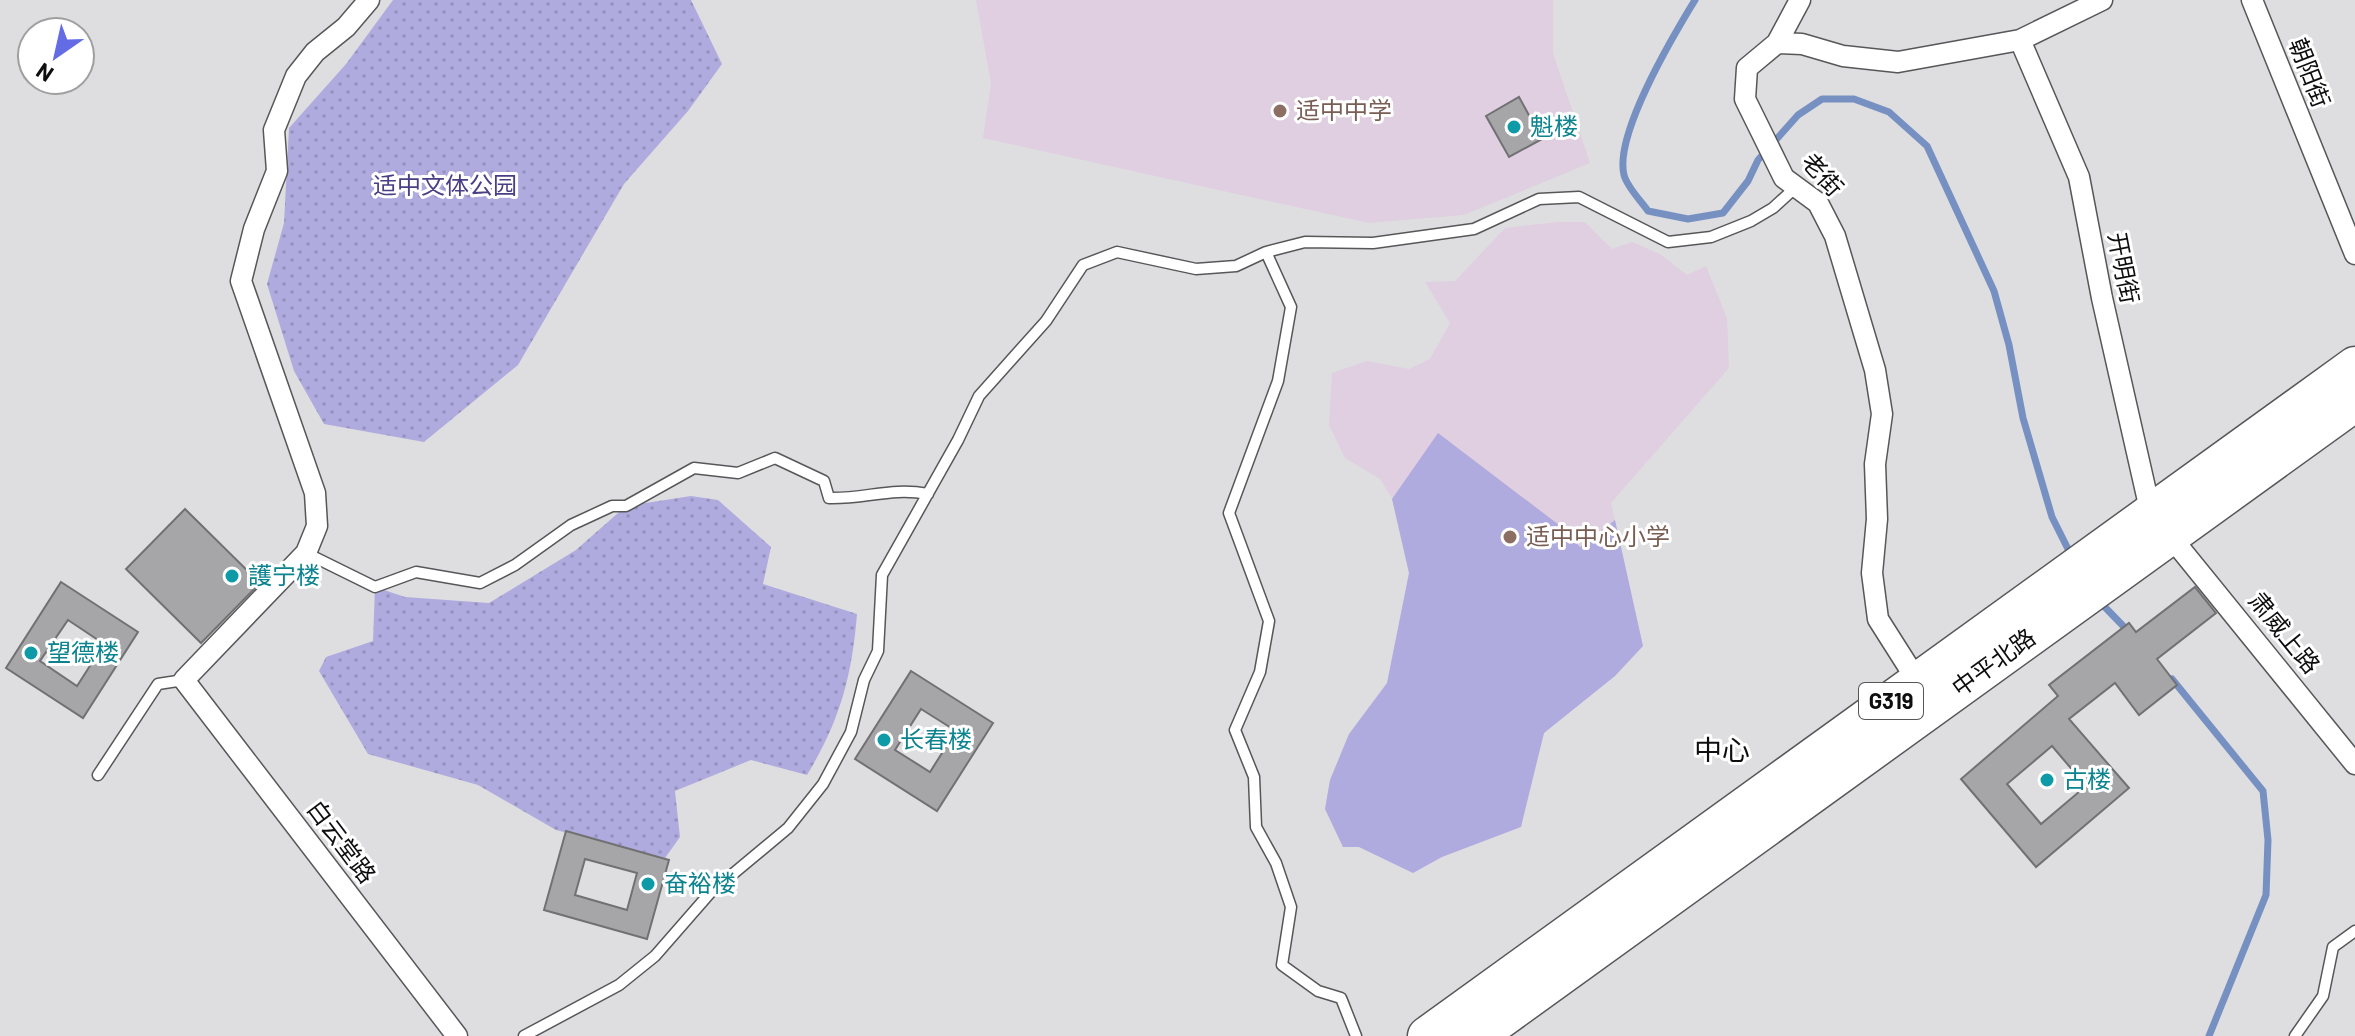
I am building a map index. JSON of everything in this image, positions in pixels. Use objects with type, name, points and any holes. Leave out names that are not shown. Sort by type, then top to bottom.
[{"type":"highway","name":"G319","points":[[1427,1036],[1918,682],[2160,525],[2355,366]]},
{"type":"highway","name":"中平北路","points":[[1477,1036],[2160,525],[2355,402]]},
{"type":"street","points":[[184,680],[306,553],[317,526],[318,503],[289,411],[241,281],[254,229],[277,171],[274,130],[296,76],[315,52],[353,20],[369,0]]},
{"type":"street","points":[[1800,0],[1777,43],[1802,44],[1843,56],[1898,62],[2020,40],[2102,0]]},
{"type":"street","name":"朝阳街","points":[[2252,0],[2355,254]]},
{"type":"street","name":"开明街","points":[[2020,40],[2079,177],[2102,298],[2160,525]]},
{"type":"street","name":"老街","points":[[1777,43],[1747,68],[1745,99],[1784,178],[1818,203],[1835,236],[1875,370],[1882,414],[1875,464],[1877,519],[1872,573],[1878,619],[1918,682]]},
{"type":"street","name":"肃威上路","points":[[2160,525],[2355,764]]},
{"type":"street","name":"白云堂路","points":[[184,680],[457,1036]]},
{"type":"lane","points":[[524,1036],[619,985],[655,956],[710,893],[788,828],[823,784],[851,732],[864,680],[878,651],[882,575],[979,396],[1046,321],[1083,265],[1117,252],[1196,269],[1236,266],[1266,252],[1305,242],[1373,243],[1474,229],[1539,199],[1579,197],[1668,242],[1711,237],[1751,221],[1773,208],[1796,187]]},
{"type":"lane","points":[[1266,252],[1291,307],[1278,381],[1229,513],[1269,621],[1260,672],[1235,730],[1254,777],[1256,827],[1276,863],[1291,907],[1282,965],[1318,991],[1341,998],[1356,1036]]},
{"type":"lane","points":[[306,553],[375,587],[416,572],[480,583],[515,565],[571,525],[612,506],[626,506],[694,468],[738,473],[775,458],[824,481],[829,498],[859,499],[898,489],[928,494]]},
{"type":"lane","points":[[98,775],[158,684],[184,680]]},
{"type":"lane","points":[[2295,1036],[2323,996],[2333,947],[2355,931]]},
{"type":"shaded area","name":"适中中学","points":[[976,0],[1553,0],[1553,53],[1590,163],[1464,215],[1369,223],[983,138],[991,83]]},
{"type":"shaded area","name":"适中中心小学","points":[[1585,222],[1612,249],[1632,242],[1660,254],[1687,275],[1706,266],[1727,318],[1729,368],[1611,503],[1643,646],[1618,673],[1544,733],[1525,801],[1413,873],[1359,847],[1343,847],[1325,809],[1330,780],[1349,734],[1387,683],[1409,573],[1392,498],[1380,479],[1345,458],[1329,425],[1332,373],[1367,361],[1409,369],[1430,359],[1450,323],[1425,282],[1455,281],[1505,228]]},
{"type":"green space","name":"适中文体公园","points":[[393,0],[691,0],[722,64],[688,111],[624,184],[518,365],[424,442],[324,424],[294,371],[267,284],[284,223],[289,128],[346,64]]},
{"type":"green space","points":[[1438,433],[1563,528],[1580,547],[1615,520],[1643,646],[1615,676],[1544,733],[1521,827],[1442,857],[1413,873],[1359,847],[1343,847],[1325,809],[1330,780],[1349,734],[1387,683],[1409,573],[1392,499]]},
{"type":"green space","points":[[691,496],[718,500],[771,547],[763,584],[857,614],[852,658],[842,698],[828,736],[807,775],[751,760],[675,791],[680,837],[665,858],[556,830],[478,785],[368,754],[319,671],[326,657],[373,641],[375,587],[405,597],[489,603],[576,550],[626,506]]},
{"type":"building","name":"魁楼","points":[[1519,97],[1542,139],[1509,157],[1486,116]]},
{"type":"building","name":"護宁楼","points":[[185,509],[260,583],[201,643],[126,569]]},
{"type":"building","name":"望德楼","points":[[61,582],[138,632],[83,718],[6,668]],"holes":[[[68,620],[104,644],[77,686],[40,661]]]},
{"type":"building","points":[[2195,587],[2216,613],[2157,659],[2177,685],[2139,715],[2115,683],[2069,719],[2129,788],[2036,867],[1961,779],[2058,696],[2049,685],[2129,623],[2136,632]],"holes":[[[2052,746],[2086,786],[2041,824],[2007,784]]]},
{"type":"building","name":"长春楼","points":[[911,671],[993,723],[937,811],[855,759]],"holes":[[[921,709],[956,731],[930,772],[895,750]]]},
{"type":"building","name":"奋裕楼","points":[[566,831],[669,860],[647,939],[544,910]],"holes":[[[585,859],[637,873],[627,910],[575,895]]]},
{"type":"waterway","points":[[1695,0],[1636,112],[1623,157],[1624,175],[1631,189],[1648,211],[1688,219],[1723,213],[1748,181],[1758,160],[1798,115],[1822,99],[1854,99],[1889,112],[1927,146],[1994,291],[2009,345],[2023,418],[2052,517],[2071,555]]},
{"type":"waterway","points":[[2098,600],[2128,631]]},
{"type":"waterway","points":[[2172,679],[2263,791],[2268,840],[2266,895],[2209,1036]]},
{"type":"place","name":"适中中学","points":[[1280,111]]},
{"type":"place","name":"魁楼","points":[[1514,127]]},
{"type":"place","name":"适中中心小学","points":[[1510,537]]},
{"type":"place","name":"護宁楼","points":[[232,576]]},
{"type":"place","name":"望德楼","points":[[31,653]]},
{"type":"place","name":"长春楼","points":[[884,740]]},
{"type":"place","name":"古楼","points":[[2047,780]]},
{"type":"place","name":"奋裕楼","points":[[648,884]]},
{"type":"district","name":"中心","points":[[1722,750]]}]
